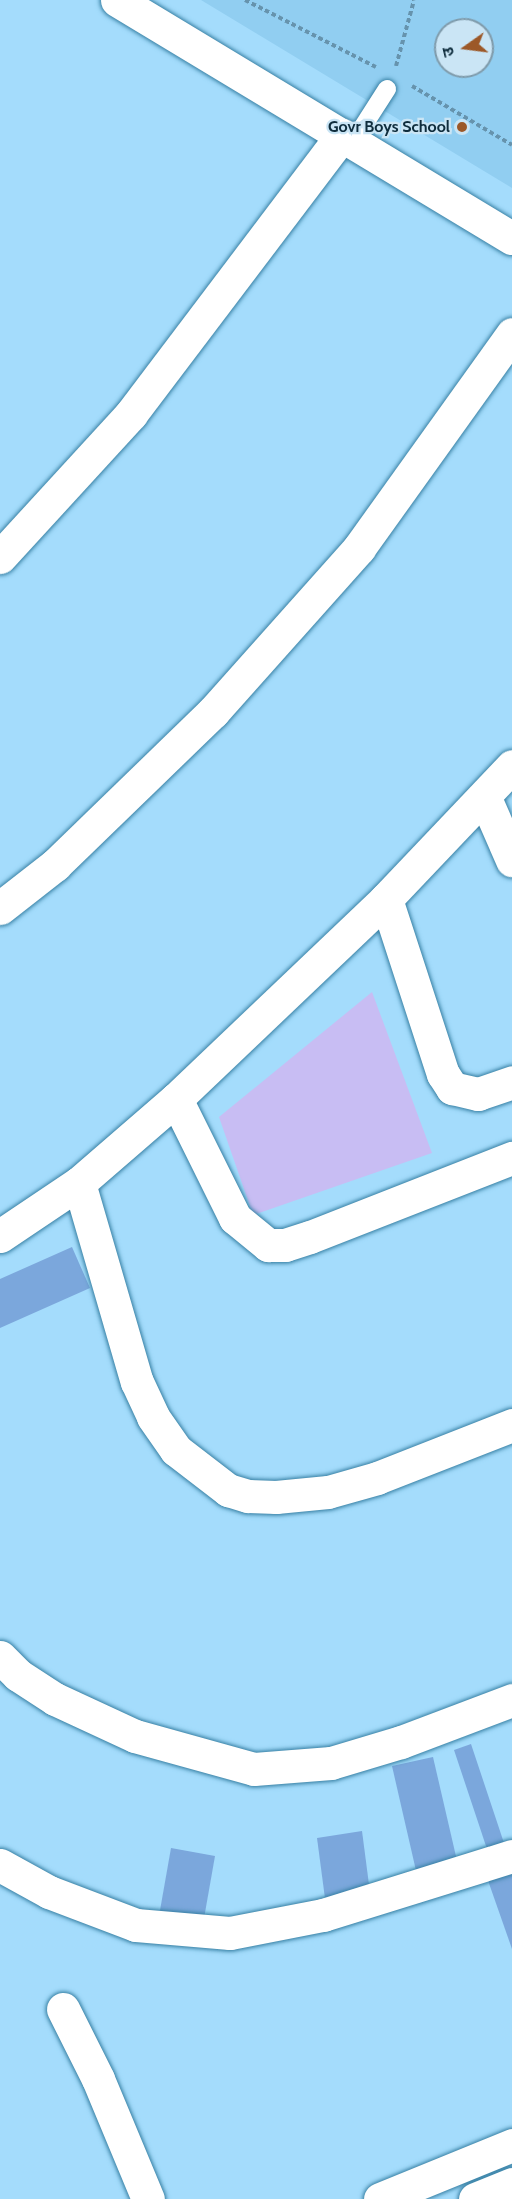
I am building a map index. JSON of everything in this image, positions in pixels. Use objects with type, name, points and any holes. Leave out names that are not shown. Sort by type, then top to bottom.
[{"type":"street","points":[[117,0],[512,238]]},
{"type":"street","points":[[0,557],[131,414],[347,138]]},
{"type":"street","points":[[0,908],[55,865],[213,712],[344,565],[512,334]]},
{"type":"street","points":[[0,1236],[79,1183],[176,1099],[386,899],[485,798],[512,766]]},
{"type":"street","points":[[485,798],[512,860]]},
{"type":"street","points":[[386,899],[443,1074],[452,1088],[478,1094],[512,1082]]},
{"type":"street","points":[[176,1099],[235,1218],[268,1245],[285,1245],[310,1237],[512,1158]]},
{"type":"street","points":[[79,1183],[134,1372],[153,1417],[176,1450],[228,1490],[248,1496],[276,1497],[328,1492],[377,1478],[512,1425]]},
{"type":"street","points":[[0,1657],[18,1675],[55,1699],[135,1736],[254,1768],[331,1763],[401,1742],[512,1700]]},
{"type":"street","points":[[1,1867],[50,1892],[136,1925],[230,1933],[323,1915],[512,1856]]},
{"type":"street","points":[[63,2009],[102,2089],[148,2199]]},
{"type":"street","points":[[380,2199],[512,2145]]},
{"type":"street","points":[[475,2199],[512,2184]]},
{"type":"lane","points":[[347,138],[387,89]]},
{"type":"path","points":[[387,89],[414,0]]},
{"type":"shaded area","name":"Govr Boys School","points":[[201,0],[512,0],[512,188]]},
{"type":"shaded area","points":[[372,992],[432,1153],[253,1215],[219,1117]]},
{"type":"building","points":[[72,1247],[90,1288],[0,1328],[0,1279]]},
{"type":"building","points":[[471,1744],[504,1843],[487,1849],[454,1750]]},
{"type":"building","points":[[433,1757],[458,1865],[417,1875],[392,1766]]},
{"type":"building","points":[[362,1831],[371,1900],[326,1906],[317,1838]]},
{"type":"building","points":[[171,1848],[215,1856],[203,1924],[159,1916]]},
{"type":"building","points":[[512,1863],[512,1949],[485,1872]]},
{"type":"place","name":"Govr Boys School","points":[[462,127]]}]
